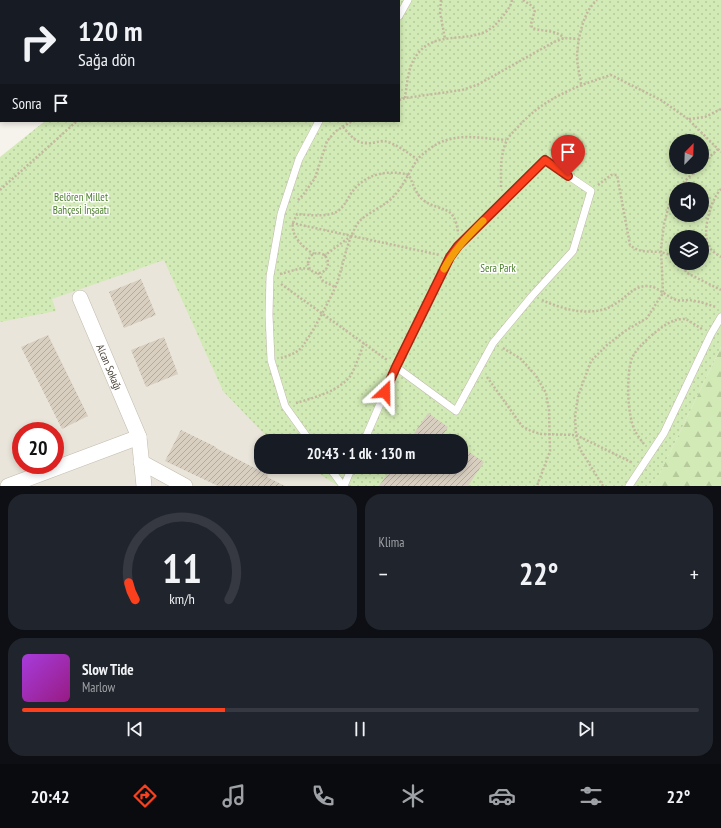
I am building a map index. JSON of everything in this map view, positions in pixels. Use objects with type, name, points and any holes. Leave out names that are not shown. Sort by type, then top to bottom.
[{"type":"street","name":"Alcan Sokağı","points":[[80,298],[139,437],[144,486]]},
{"type":"street","points":[[8,486],[139,437]]},
{"type":"street","points":[[141,462],[185,486]]},
{"type":"lane","points":[[400,14],[408,0]]},
{"type":"lane","points":[[305,434],[285,406],[270,360],[268,316],[270,276],[281,217],[299,159],[318,122]]},
{"type":"lane","points":[[367,434],[396,367],[450,257],[458,246],[545,160],[591,191],[573,250],[493,343],[456,411],[396,367]]},
{"type":"lane","points":[[629,486],[664,433],[711,334],[721,317]]},
{"type":"lane","points":[[335,474],[344,486],[349,474]]},
{"type":"path","points":[[440,0],[441,21],[445,39]]},
{"type":"path","points":[[405,98],[410,69],[416,56],[423,48],[433,42],[479,34],[489,30],[497,24],[505,14],[512,0]]},
{"type":"path","points":[[523,0],[535,10],[531,24],[532,28],[541,31],[554,32],[560,34],[564,38]]},
{"type":"path","points":[[581,84],[577,57],[579,39],[591,5],[597,0]]},
{"type":"path","points":[[400,100],[462,90],[477,86],[554,42],[564,38],[579,39]]},
{"type":"path","points":[[502,201],[500,163],[506,140],[524,120],[546,102],[581,84],[611,75],[661,100],[688,119],[720,150],[709,159]]},
{"type":"path","points":[[688,119],[705,116],[721,109]]},
{"type":"path","points":[[0,190],[75,122]]},
{"type":"path","points":[[350,122],[336,131],[327,141],[315,178],[303,195],[281,217],[293,223],[450,257]]},
{"type":"path","points":[[343,127],[352,138],[358,142],[366,144],[382,141],[389,143],[417,159]]},
{"type":"path","points":[[270,360],[289,355],[300,349],[322,313],[335,286],[351,236],[359,222],[394,198],[409,175],[417,159],[444,140],[456,137],[506,140]]},
{"type":"path","points":[[314,254],[305,248],[293,232],[293,223],[297,214],[318,215],[333,213],[340,210],[355,188],[373,174],[394,173],[409,175]]},
{"type":"path","points":[[684,182],[692,174]]},
{"type":"path","points":[[409,175],[417,194],[424,201],[444,208],[452,213],[456,219],[459,237],[458,246]]},
{"type":"path","points":[[591,191],[611,175],[617,175],[630,245],[642,251],[661,252],[669,255]]},
{"type":"path","points":[[721,189],[716,194],[708,216],[706,235],[709,246],[721,257]]},
{"type":"path","points":[[603,486],[580,449],[576,435],[575,417],[578,396],[591,361],[607,345],[625,331],[647,318],[663,293],[661,252],[669,206]]},
{"type":"path","points":[[324,256],[351,236]]},
{"type":"path","points":[[270,276],[302,268],[318,273],[327,268],[328,263],[324,256],[320,253],[314,254],[310,256],[308,261],[309,269]]},
{"type":"path","points":[[686,270],[688,273],[721,290]]},
{"type":"path","points":[[318,273],[323,281],[335,286]]},
{"type":"path","points":[[270,276],[396,367]]},
{"type":"path","points":[[532,296],[552,304],[576,310],[598,311],[616,304],[634,289],[647,286],[655,288],[677,300],[700,302],[721,309]]},
{"type":"path","points":[[651,454],[634,430],[628,405],[628,380],[632,357],[643,343],[659,330],[674,321],[686,319],[711,334]]},
{"type":"path","points":[[285,406],[321,396],[338,387],[350,376],[364,343]]},
{"type":"path","points":[[493,343],[521,359],[536,376],[546,392],[551,434],[550,451],[537,486]]},
{"type":"path","points":[[480,368],[522,426],[536,433],[576,435],[642,468]]},
{"type":"shaded area","points":[[56,129],[332,434],[254,434],[254,474],[368,474],[379,486],[0,486],[0,183]]},
{"type":"green space","name":"Sera Park","points":[[400,0],[721,0],[721,347],[659,475],[649,486],[338,486],[320,474],[468,474],[468,434],[264,434],[223,391],[164,260],[52,299],[56,311],[0,322],[0,157],[44,122],[400,122]]},
{"type":"green space","points":[[721,347],[721,486],[649,486],[659,475]]},
{"type":"building","points":[[141,279],[156,315],[124,328],[109,292]]},
{"type":"building","points":[[48,335],[88,416],[64,428],[64,422],[58,422],[21,347]]},
{"type":"building","points":[[164,337],[178,374],[146,387],[131,350]]},
{"type":"building","points":[[428,413],[448,427],[444,434],[414,434]]},
{"type":"building","points":[[181,430],[254,468],[254,474],[266,474],[268,475],[267,477],[285,486],[218,486],[165,461]]},
{"type":"building","points":[[468,452],[484,462],[468,486],[379,486],[387,474],[468,474]]},
{"type":"slow traffic","points":[[444,269],[458,246],[483,221]]},
{"type":"route","points":[[385,392],[450,257],[458,246],[545,160],[568,176]]},
{"type":"park label","name":"Belören Millet Bahçesi İnşaatı","points":[[81,203]]}]
